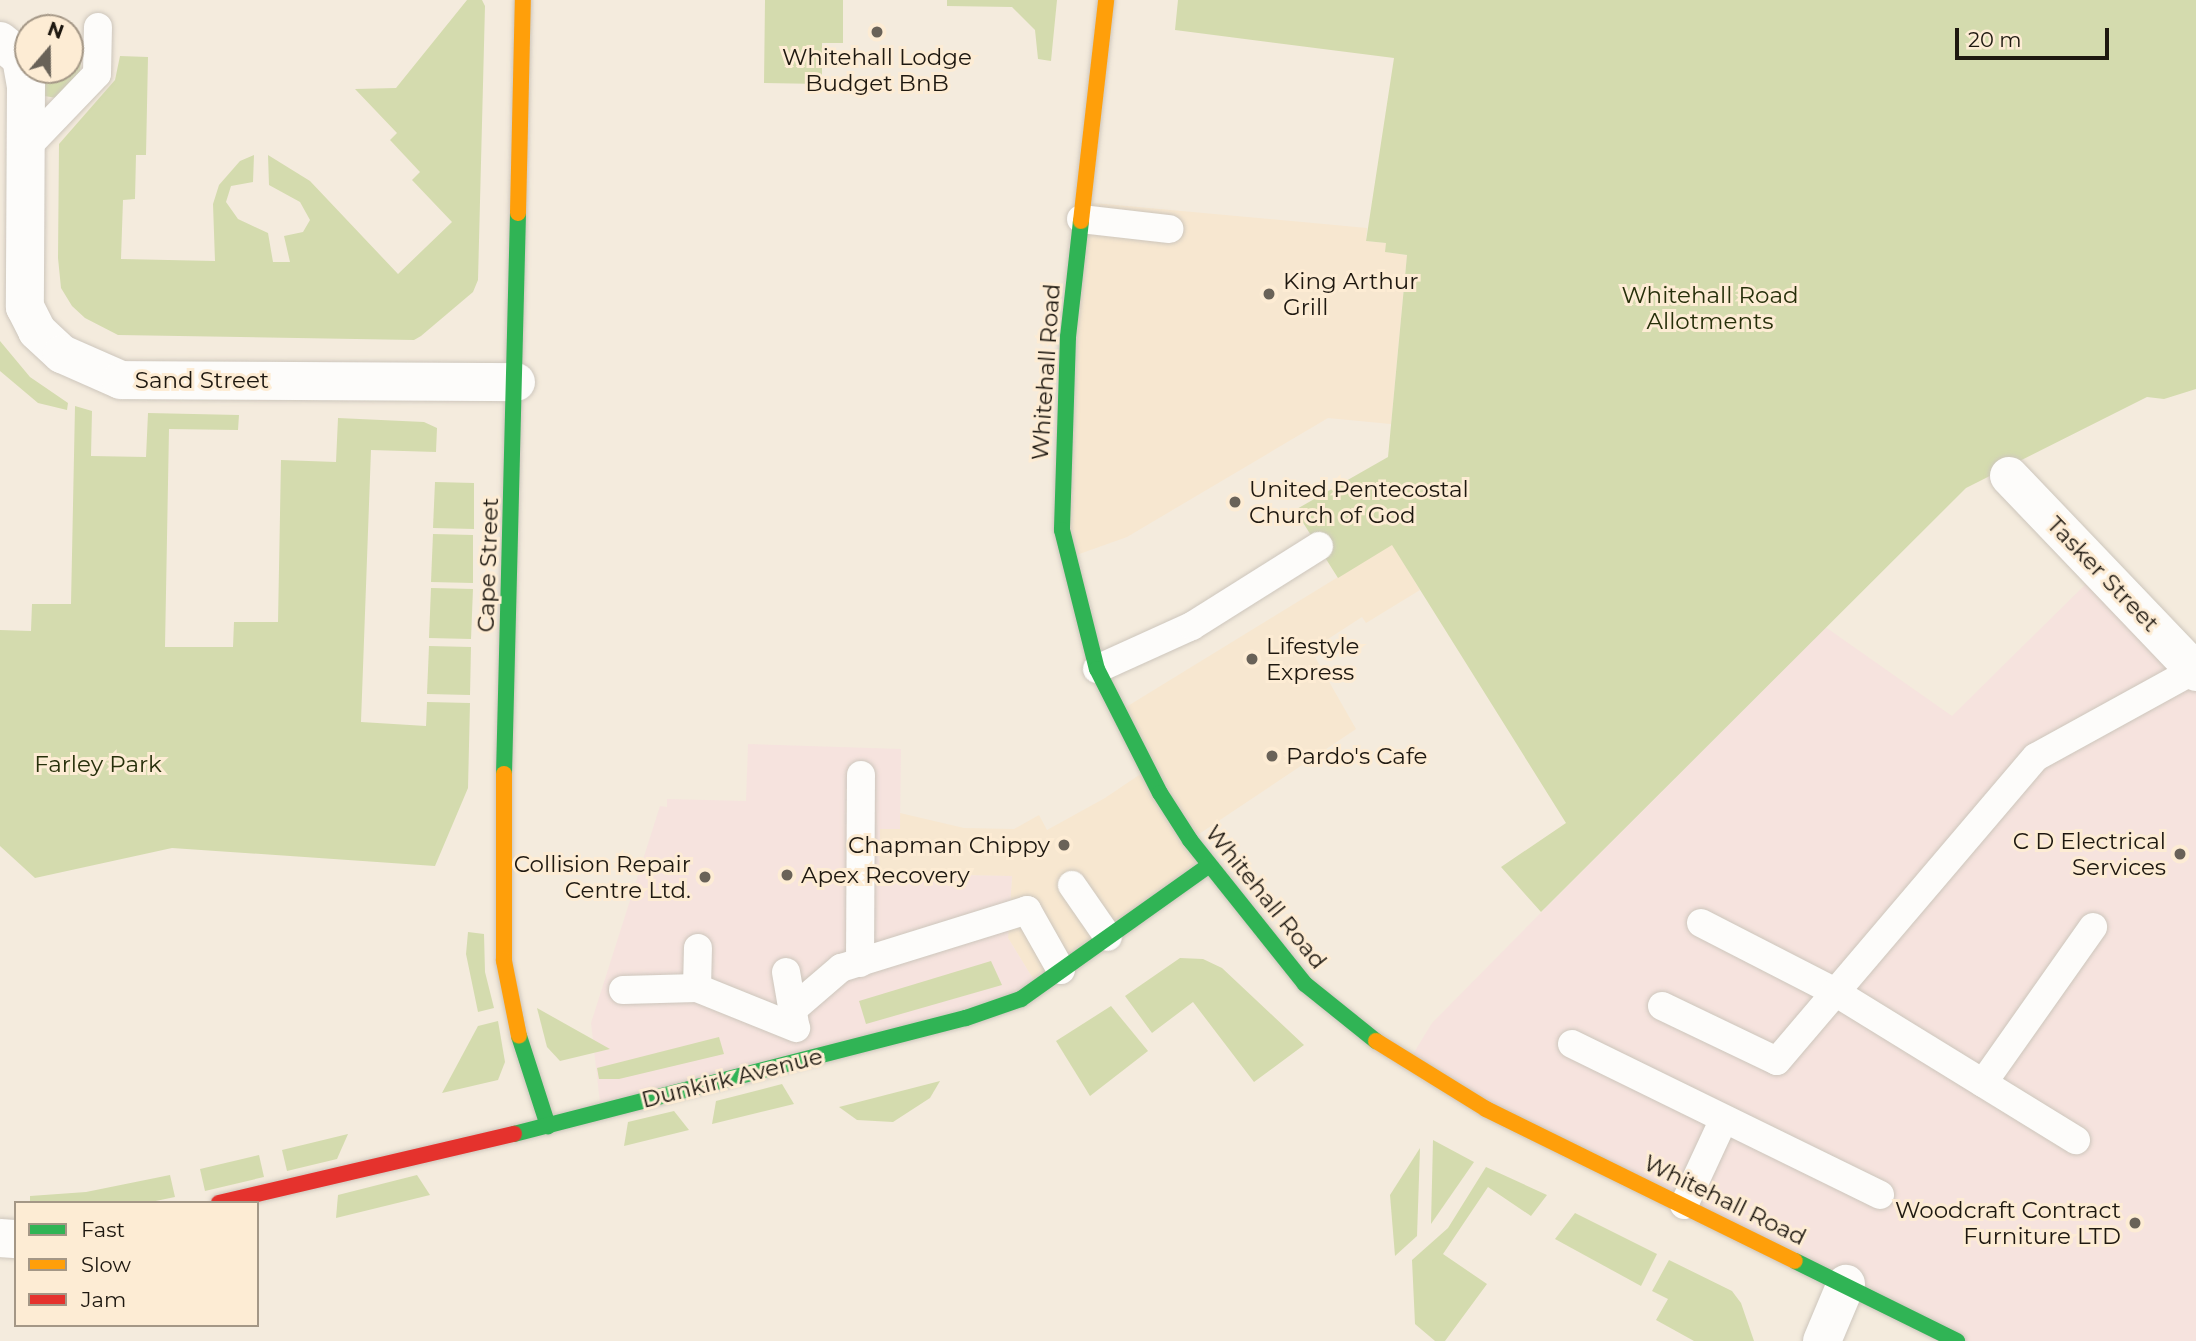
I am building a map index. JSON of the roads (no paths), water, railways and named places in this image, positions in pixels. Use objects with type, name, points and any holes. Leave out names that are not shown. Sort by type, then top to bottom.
[{"type":"street","name":"Cape Street","points":[[523,0],[516,382],[502,874],[504,961],[520,1040],[548,1126]]},
{"type":"street","name":"Whitehall Road","points":[[1106,0],[1068,337],[1062,530],[1097,669],[1160,793],[1208,867],[1305,984],[1397,1058],[1486,1109],[1957,1341]]},
{"type":"street","name":"Sand Street","points":[[0,41],[21,58],[26,85],[25,307],[46,338],[91,369],[121,380],[516,382]]},
{"type":"street","name":"Tasker Street","points":[[2010,476],[2195,671]]},
{"type":"street","name":"Dunkirk Avenue","points":[[228,1201],[548,1126],[966,1018],[1020,999],[1208,867]]},
{"type":"street","points":[[1822,1341],[1846,1284]]},
{"type":"lane","points":[[24,150],[97,74],[98,27]]},
{"type":"lane","points":[[1081,219],[1168,229]]},
{"type":"lane","points":[[1097,669],[1192,626],[1319,546]]},
{"type":"lane","points":[[1662,1006],[1777,1061],[2036,757],[2195,671]]},
{"type":"lane","points":[[860,963],[861,775]]},
{"type":"lane","points":[[1072,886],[1108,937]]},
{"type":"lane","points":[[794,1019],[841,968],[1027,910],[1061,970]]},
{"type":"lane","points":[[1701,923],[1835,992],[2076,1140]]},
{"type":"lane","points":[[1983,1083],[2093,927]]},
{"type":"lane","points":[[697,988],[698,948]]},
{"type":"lane","points":[[786,972],[801,1061]]},
{"type":"lane","points":[[622,990],[697,988],[794,1019]]},
{"type":"lane","points":[[1572,1044],[1723,1121],[1880,1195]]},
{"type":"lane","points":[[1684,1205],[1723,1121]]},
{"type":"place","name":"Whitehall Lodge Budget BnB","points":[[877,32]]},
{"type":"place","name":"King Arthur Grill","points":[[1269,294]]},
{"type":"place","name":"United Pentecostal Church of God","points":[[1235,502]]},
{"type":"place","name":"Lifestyle Express","points":[[1252,659]]},
{"type":"place","name":"Pardo's Cafe","points":[[1272,756]]},
{"type":"place","name":"Chapman Chippy","points":[[1064,845]]},
{"type":"place","name":"C D Electrical Services","points":[[2180,854]]},
{"type":"place","name":"Apex Recovery","points":[[787,875]]},
{"type":"place","name":"Collision Repair Centre Ltd.","points":[[705,877]]},
{"type":"place","name":"Woodcraft Contract Furniture LTD","points":[[2135,1223]]},
{"type":"park label","name":"Whitehall Road Allotments","points":[[1710,308]]},
{"type":"park label","name":"Farley Park","points":[[98,764]]}]
